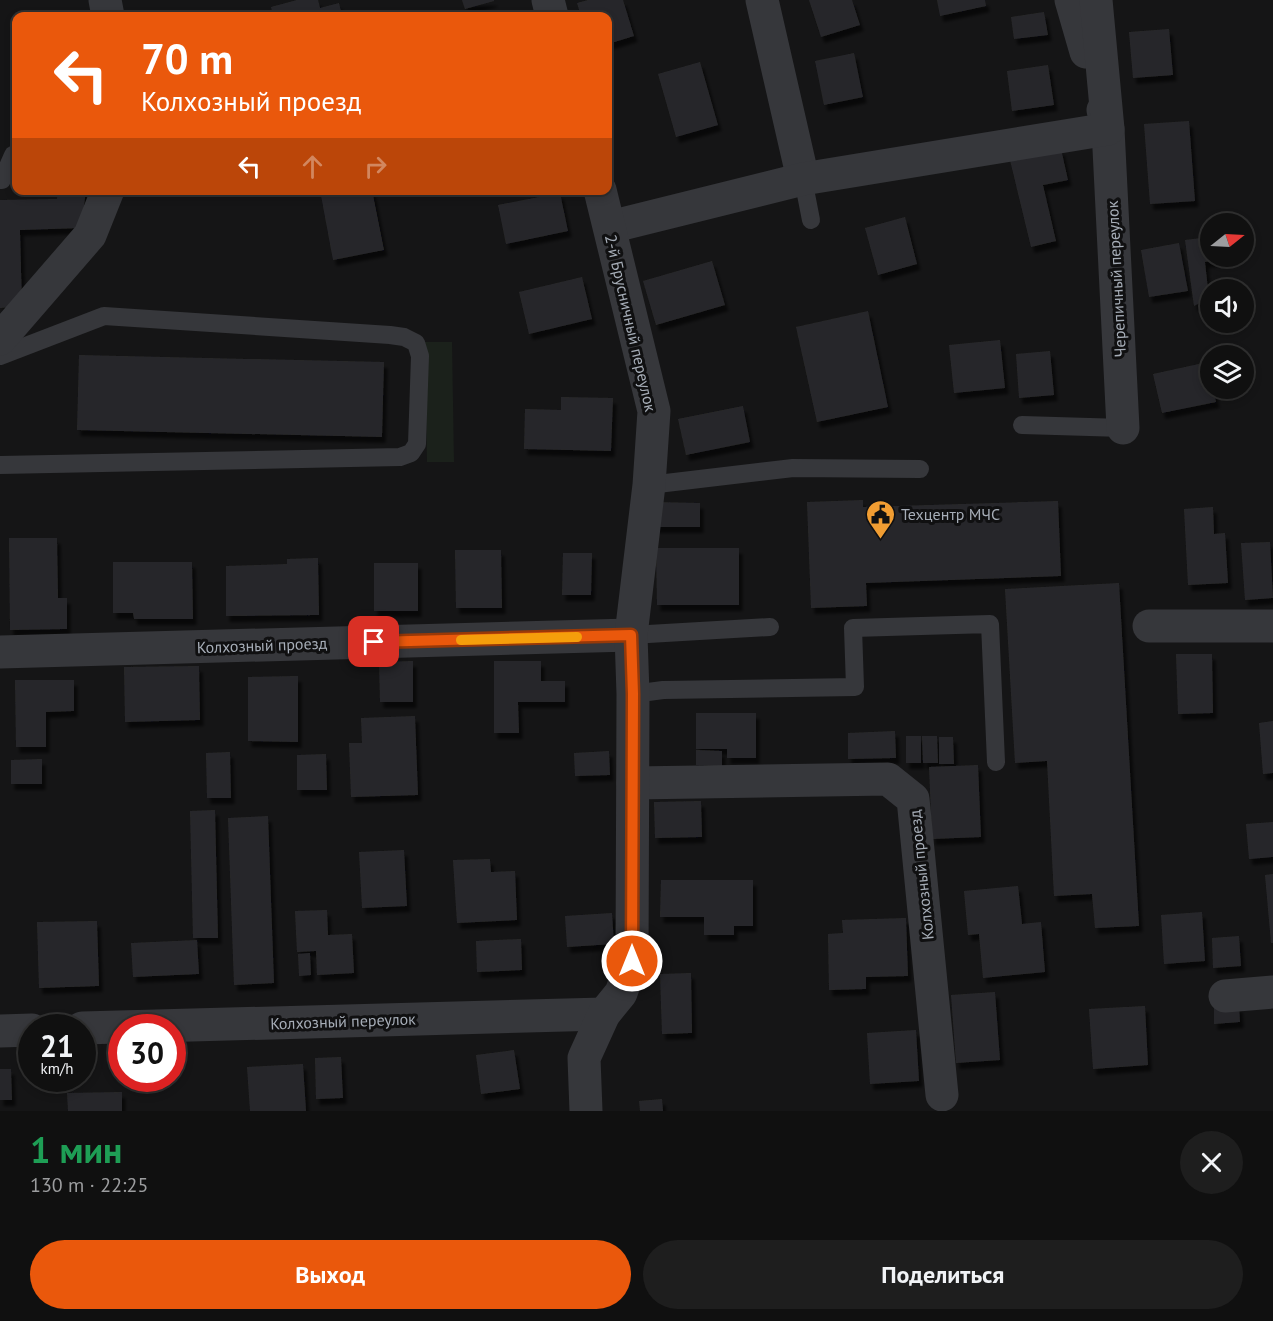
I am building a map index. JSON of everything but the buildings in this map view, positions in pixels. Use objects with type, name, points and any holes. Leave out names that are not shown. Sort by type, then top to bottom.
[{"type":"street","points":[[762,0],[803,179]]},
{"type":"street","name":"Черепичный переулок","points":[[1071,0],[1108,129]]},
{"type":"street","name":"Черепичный переулок","points":[[1096,0],[1108,129],[1124,428]]},
{"type":"street","points":[[610,227],[803,179],[1108,129]]},
{"type":"street","points":[[0,339],[90,236],[106,195]]},
{"type":"street","name":"2-й Брусничный переулок","points":[[601,195],[654,411],[649,485],[631,635]]},
{"type":"street","points":[[1149,626],[1273,626]]},
{"type":"street","points":[[586,1111],[584,1058],[604,1014],[621,993],[632,961],[633,694],[631,635]]},
{"type":"street","name":"Колхозный проезд","points":[[0,652],[631,635]]},
{"type":"street","name":"Колхозный проезд","points":[[633,783],[888,779],[913,799],[942,1095]]},
{"type":"street","points":[[1225,996],[1273,992]]},
{"type":"street","name":"Колхозный переулок","points":[[96,1028],[604,1014]]},
{"type":"street","points":[[0,1031],[18,1030]]},
{"type":"lane","points":[[0,180],[12,157]]},
{"type":"lane","points":[[803,179],[811,220]]},
{"type":"lane","points":[[0,356],[104,316],[390,334],[416,343],[420,356],[417,444],[411,453],[400,457],[0,465]]},
{"type":"lane","points":[[1022,425],[1124,428]]},
{"type":"lane","points":[[649,485],[794,468],[920,469]]},
{"type":"lane","points":[[633,694],[663,690],[855,687],[853,628],[990,624],[996,762]]},
{"type":"lane","points":[[631,635],[770,627]]},
{"type":"shaded area","points":[[425,342],[452,342],[454,462],[427,462]]},
{"type":"slow traffic","points":[[461,640],[577,637]]},
{"type":"place","name":"Техцентр МЧС","points":[[880,540]]},
{"type":"route","points":[[374,642],[631,635],[633,694],[632,961]]}]
